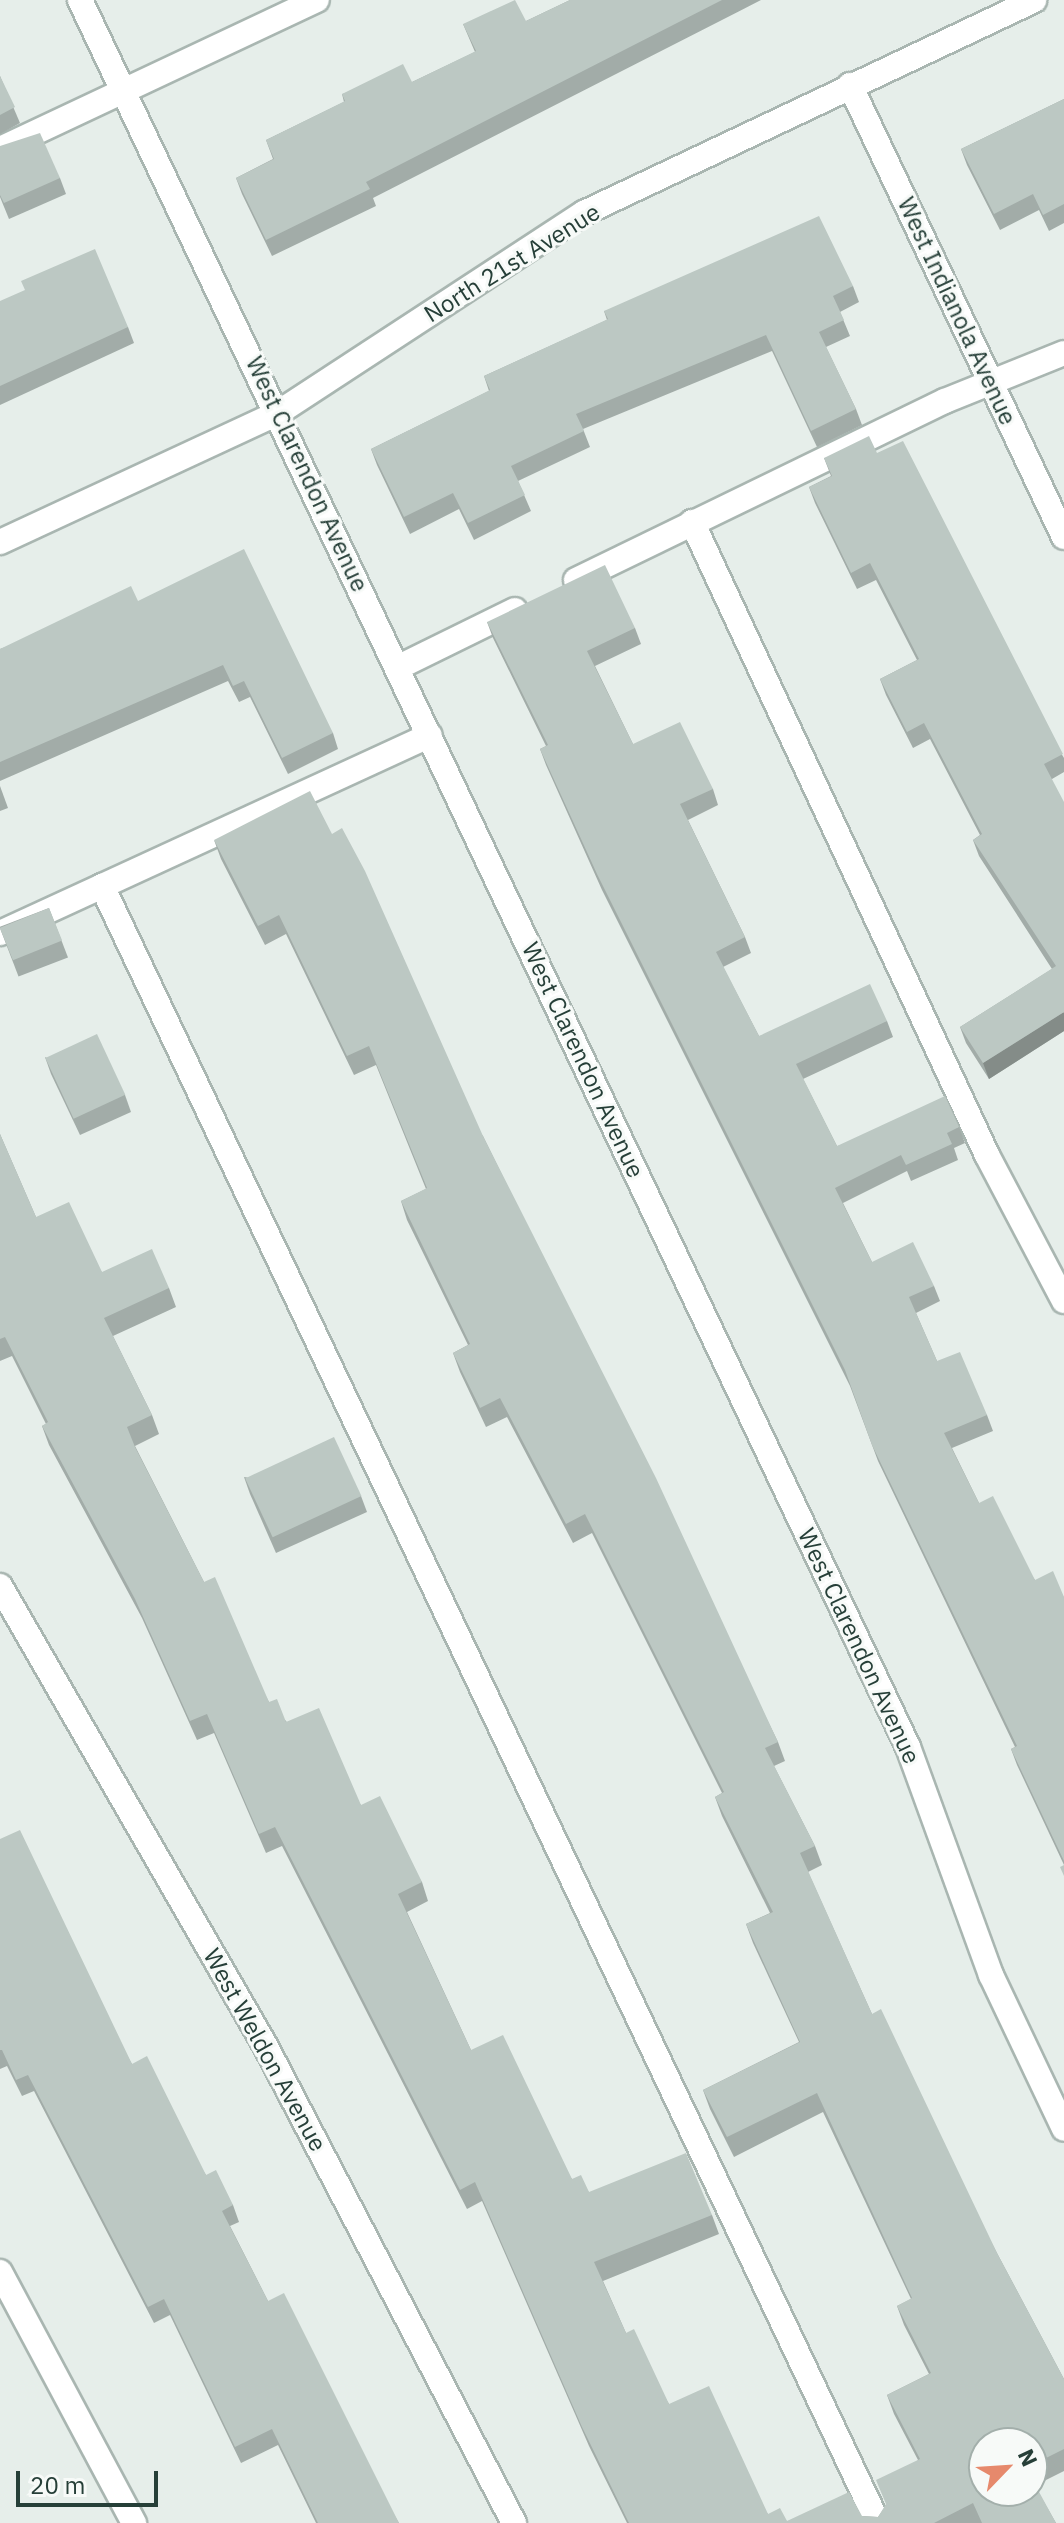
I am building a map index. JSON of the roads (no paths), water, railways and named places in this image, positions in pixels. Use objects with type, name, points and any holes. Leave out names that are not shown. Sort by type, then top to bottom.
[{"type":"street","name":"West Clarendon Avenue","points":[[80,0],[399,667],[908,1747],[991,1975],[1064,2129]]},
{"type":"street","points":[[0,149],[317,0]]},
{"type":"street","name":"North 21st Avenue","points":[[0,542],[278,413],[584,213],[1034,0]]},
{"type":"street","name":"West Indianola Avenue","points":[[850,85],[1064,537]]},
{"type":"street","points":[[399,667],[692,522],[992,383],[1064,353]]},
{"type":"street","points":[[692,522],[987,1155],[1064,1301]]},
{"type":"street","points":[[0,933],[430,735]]},
{"type":"street","points":[[102,886],[878,2523]]},
{"type":"street","name":"West Weldon Avenue","points":[[0,1586],[266,2047],[514,2523]]},
{"type":"street","points":[[0,2272],[134,2523]]}]
